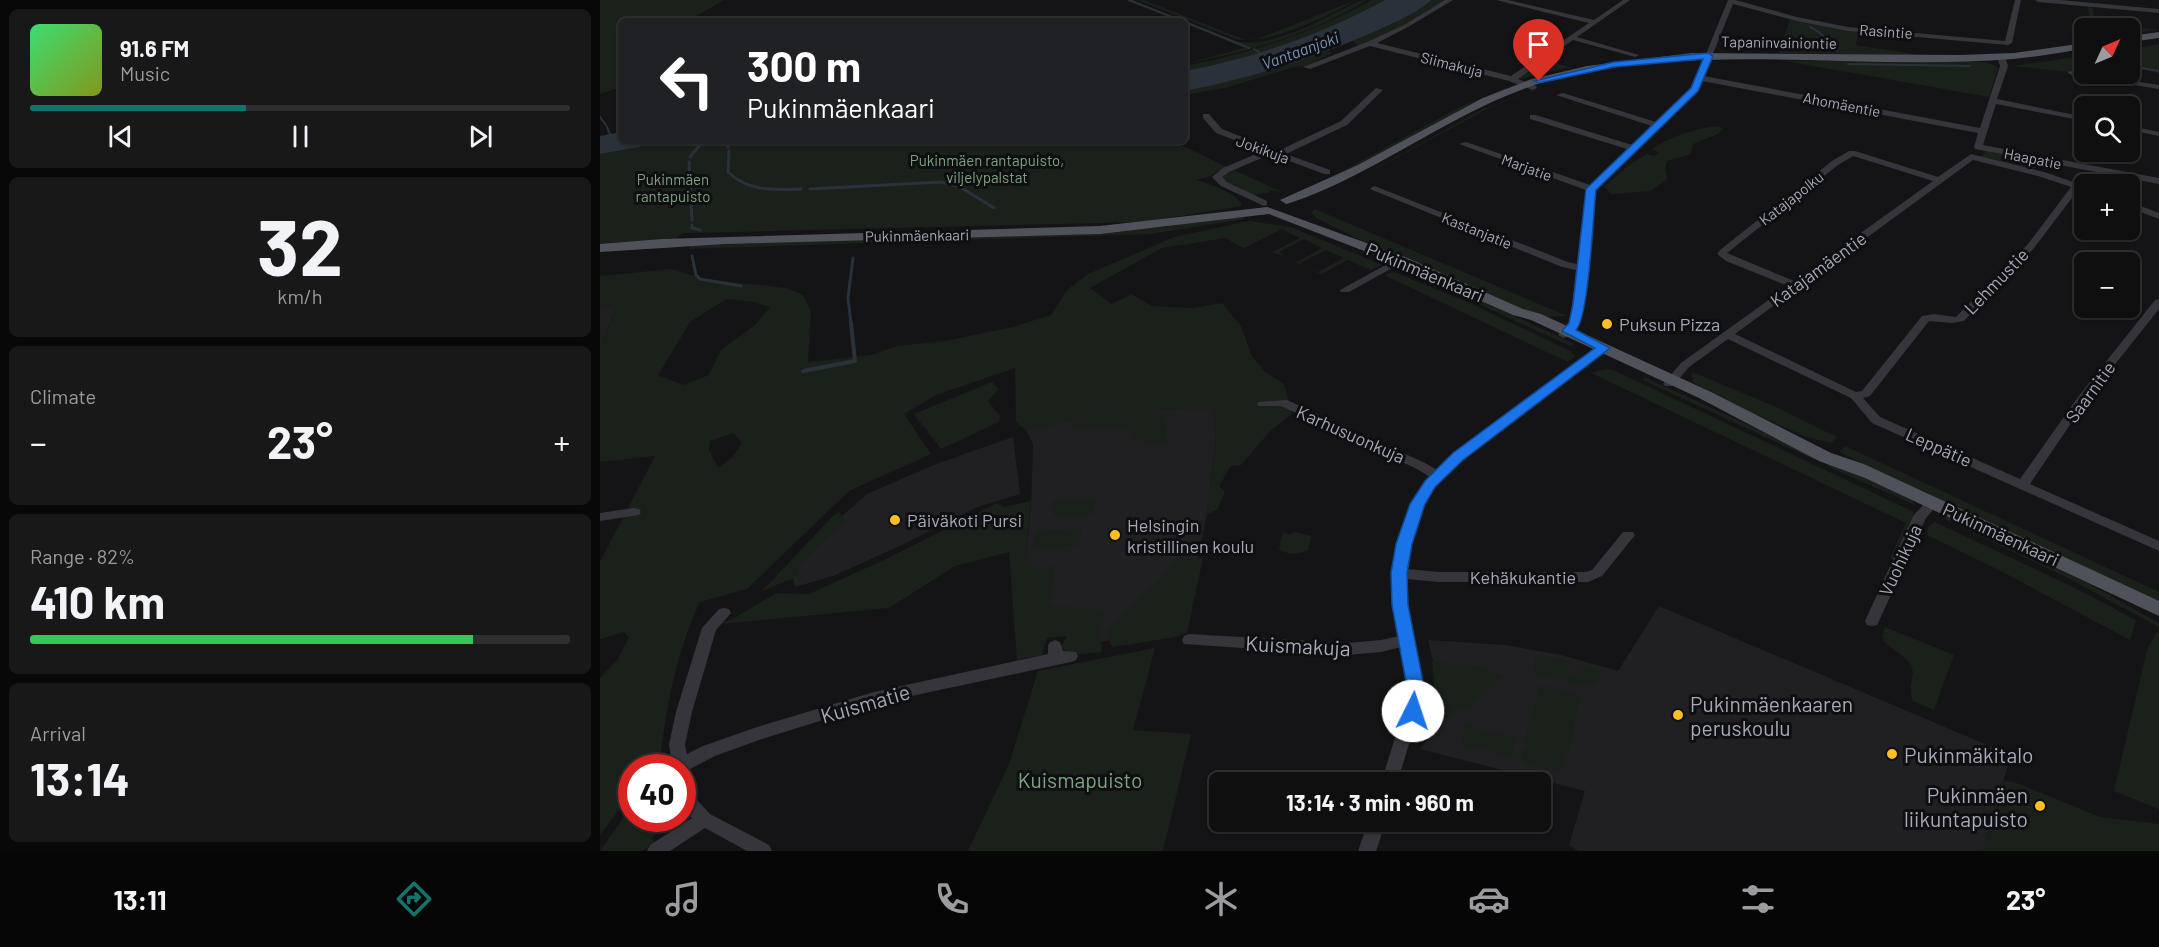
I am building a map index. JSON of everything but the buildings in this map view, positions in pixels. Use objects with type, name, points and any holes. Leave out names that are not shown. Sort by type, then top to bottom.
[{"type":"main road","points":[[2140,40],[2159,37]]},
{"type":"main road","name":"Tapaninvainiontie","points":[[1290,205],[1350,180],[1485,106],[1529,86],[1572,77],[1620,68],[1708,58],[1916,62],[2002,58],[2074,49]]},
{"type":"main road","name":"Pukinmäenkaari","points":[[600,248],[769,238],[1100,230],[1184,222],[1290,205],[1331,232]]},
{"type":"main road","name":"Pukinmäenkaari","points":[[1267,208],[1400,260],[1565,333],[1671,382],[1700,398],[1721,405],[1792,438],[1825,457],[1867,472],[2159,609]]},
{"type":"main road","name":"Pukinmäenkaari","points":[[2133,598],[2159,618]]},
{"type":"street","points":[[1307,67],[1370,44],[1450,0]]},
{"type":"street","points":[[1499,0],[1595,22]]},
{"type":"street","points":[[1512,79],[1627,0]]},
{"type":"street","name":"Rasintie","points":[[1731,1],[1780,16],[1839,27],[1948,35],[2008,43],[2018,0]]},
{"type":"street","points":[[2038,0],[2080,2],[2159,11]]},
{"type":"street","points":[[1565,333],[1575,324],[1591,189],[1695,89],[1731,1]]},
{"type":"street","points":[[1572,38],[1635,55]]},
{"type":"street","name":"Siimakuja","points":[[1370,44],[1512,79],[1529,86]]},
{"type":"street","points":[[1983,131],[2004,66],[2002,58]]},
{"type":"street","points":[[2072,73],[2159,87]]},
{"type":"street","name":"Ahomäentie","points":[[1701,78],[1983,131]]},
{"type":"street","points":[[1267,208],[1224,184],[1216,177],[1227,170],[1344,123],[1379,90]]},
{"type":"street","points":[[1560,95],[1659,125]]},
{"type":"street","points":[[1994,101],[2074,117]]},
{"type":"street","name":"Jokikuja","points":[[1206,116],[1218,131],[1327,172]]},
{"type":"street","points":[[1533,117],[1635,149]]},
{"type":"street","points":[[2140,130],[2159,134]]},
{"type":"street","name":"Haapatie","points":[[1983,131],[1978,147],[2159,181]]},
{"type":"street","name":"Marjatie","points":[[1463,144],[1591,189]]},
{"type":"street","name":"Katajapolku","points":[[1795,285],[1729,259],[1722,254],[1835,163],[1852,153],[1940,180]]},
{"type":"street","name":"Katajamäentie","points":[[1671,382],[1684,366],[1971,157],[2041,174]]},
{"type":"street","points":[[2046,160],[2041,174],[2074,186]]},
{"type":"street","name":"Kastanjatie","points":[[1374,189],[1566,265],[1582,268]]},
{"type":"street","name":"Lehmustie","points":[[1855,396],[1866,394],[1926,318],[1934,316],[1953,321],[1960,319],[2031,246],[2074,195]]},
{"type":"street","points":[[2140,209],[2159,216]]},
{"type":"street","points":[[1345,290],[1400,260]]},
{"type":"street","name":"Saarnitie","points":[[2023,485],[2082,399],[2159,302]]},
{"type":"street","name":"Leppätie","points":[[1728,335],[1855,396],[1876,420],[2159,546]]},
{"type":"street","points":[[1392,772],[1415,699],[1411,660],[1400,605],[1399,573],[1410,524],[1418,504],[1437,476],[1458,457],[1601,350]]},
{"type":"street","name":"Karhusuonkuja","points":[[1263,404],[1283,402],[1421,466],[1437,476]]},
{"type":"street","name":"Vuohikuja","points":[[1872,621],[1920,516],[1933,503]]},
{"type":"street","points":[[600,517],[634,512]]},
{"type":"street","name":"Kehäkukantie","points":[[1399,573],[1439,577],[1588,577],[1596,573],[1628,535]]},
{"type":"street","points":[[678,754],[677,745],[684,712],[709,628],[724,613]]},
{"type":"street","name":"Kuismakuja","points":[[1189,639],[1348,649],[1365,649],[1406,640]]},
{"type":"street","name":"Kuismatie","points":[[696,759],[709,751],[874,698],[1060,653]]},
{"type":"street","points":[[696,810],[704,819],[763,851]]},
{"type":"street","points":[[656,851],[704,819]]},
{"type":"street","points":[[1367,851],[1374,832]]},
{"type":"shaded area","points":[[600,306],[615,310],[600,349]]},
{"type":"shaded area","name":"Helsingin kristillinen koulu","points":[[1213,409],[1216,438],[1207,514],[1196,570],[1124,637],[1072,648],[1026,556],[1031,508],[1033,444],[1026,430],[1097,414]]},
{"type":"shaded area","name":"Päiväkoti Pursi","points":[[1013,437],[1020,494],[975,508],[902,545],[833,576],[795,587],[791,570],[825,531],[867,494],[936,464]]},
{"type":"shaded area","name":"Pukinmäenkaaren peruskoulu","points":[[1659,606],[2011,755],[1983,851],[1578,851],[1569,845],[1585,791],[1551,782],[1551,772],[1510,772],[1420,749],[1433,732],[1442,699],[1428,640],[1505,645],[1561,655],[1618,671]]},
{"type":"green space","points":[[600,0],[724,0],[693,18],[618,18],[618,88],[600,94]]},
{"type":"green space","points":[[1126,0],[1132,0],[1177,18]]},
{"type":"green space","points":[[1138,0],[1144,0],[1244,40],[1236,39]]},
{"type":"green space","points":[[1356,0],[1297,28],[1258,39]]},
{"type":"green space","points":[[1367,0],[1302,32],[1232,54],[1188,63],[1244,48],[1188,24],[1188,22],[1236,41],[1260,42],[1288,34],[1355,3]]},
{"type":"green space","points":[[1372,0],[1385,0],[1337,24],[1288,43],[1237,59],[1188,70],[1188,65],[1257,48],[1304,32]]},
{"type":"green space","points":[[1432,0],[1447,0],[1391,33],[1358,46],[1353,41],[1393,24]]},
{"type":"green space","points":[[2088,7],[2093,8],[2095,18],[2090,18]]},
{"type":"green space","points":[[1790,19],[1861,31],[1855,45],[1920,55],[1779,53]]},
{"type":"green space","points":[[2140,28],[2159,30],[2140,33]]},
{"type":"green space","points":[[2159,44],[2159,73],[2140,69],[2140,47]]},
{"type":"green space","points":[[1326,51],[1332,53],[1306,66],[1294,67],[1229,87],[1188,94],[1188,90],[1246,77]]},
{"type":"green space","points":[[2074,58],[2074,73],[2012,66]]},
{"type":"green space","points":[[1545,60],[1569,67],[1520,79],[1520,77]]},
{"type":"green space","points":[[1785,61],[1985,62],[1998,67],[1989,97]]},
{"type":"green space","points":[[1515,84],[1341,175],[1337,174],[1458,108]]},
{"type":"green space","points":[[1545,85],[1489,108],[1355,180],[1479,111]]},
{"type":"green space","points":[[1718,126],[1723,129],[1718,134],[1693,144],[1691,154],[1667,161],[1665,168],[1667,179],[1651,191],[1612,194],[1604,187],[1629,165],[1647,154],[1654,156],[1659,153],[1652,149],[1659,145],[1684,134]]},
{"type":"green space","name":"Pukinmäen rantapuisto","points":[[656,144],[1179,144],[1227,167],[1208,177],[1196,180],[1229,193],[1242,206],[1143,222],[683,233],[677,238],[600,244],[600,154]]},
{"type":"green space","points":[[1986,151],[2031,160],[2038,163],[2037,167],[2032,169],[1981,157]]},
{"type":"green space","points":[[1234,170],[1282,192],[1268,190],[1271,192],[1253,195],[1222,179],[1221,176]]},
{"type":"green space","points":[[1315,209],[1567,316],[1546,317],[1528,311],[1362,241],[1316,218],[1311,212]]},
{"type":"green space","points":[[1245,216],[1244,219],[1150,234],[689,249],[691,245],[746,242],[1117,231]]},
{"type":"green space","points":[[1249,221],[1291,227],[1382,265],[1370,270],[1348,260],[1322,274],[1328,277],[1312,270],[1318,272],[1344,258],[1326,250],[1300,263],[1305,266],[1289,260],[1297,262],[1322,248],[1304,239],[1279,252],[1284,256],[1272,252],[1300,238],[1282,229],[1244,248],[1225,238],[1162,248],[1090,288],[1112,304],[1131,294],[1152,306],[1194,308],[1222,303],[1241,326],[1252,356],[1265,372],[1284,384],[1292,414],[1271,430],[1241,465],[1231,466],[1219,486],[1225,492],[1217,510],[1207,514],[1216,438],[1213,409],[1155,410],[1167,420],[1165,443],[1145,443],[1144,439],[1134,440],[1126,428],[1121,426],[1072,428],[1074,421],[1096,415],[1144,411],[1097,414],[1026,430],[1016,422],[1015,368],[936,395],[904,414],[931,454],[849,491],[747,589],[700,602],[678,663],[661,754],[618,754],[618,811],[600,835],[600,678],[618,659],[629,637],[624,632],[600,639],[600,562],[655,456],[600,462],[600,349],[615,311],[600,306],[600,276],[671,269],[704,279],[786,288],[803,295],[811,311],[808,362],[871,355],[897,346],[945,341],[1013,327],[1051,315],[1067,290],[1088,274],[1174,237]],"holes":[[[726,299],[754,302],[770,307],[755,325],[721,350],[709,375],[683,385],[658,375],[690,322]],[[733,433],[742,442],[732,457],[718,468],[709,450],[710,441]]]},
{"type":"green space","points":[[1400,268],[1413,270],[1574,344],[1571,346],[1566,344]]},
{"type":"green space","points":[[1394,272],[1472,304],[1570,351],[1575,356],[1568,362],[1384,275]]},
{"type":"green space","points":[[1605,369],[1613,370],[1914,512],[1893,559],[1890,558],[1906,523],[1591,373]]},
{"type":"green space","points":[[1693,372],[1776,407],[1837,437],[1831,443],[1806,437],[1727,402],[1694,383],[1691,375]]},
{"type":"green space","points":[[1644,377],[1818,457],[1813,459],[1643,380]]},
{"type":"green space","points":[[992,382],[999,389],[988,401],[1000,416],[999,422],[941,449],[914,414]]},
{"type":"green space","points":[[1845,446],[2159,592],[2159,602],[1839,452]]},
{"type":"green space","points":[[1828,461],[1912,499],[1915,505],[1827,466]]},
{"type":"green space","points":[[1095,499],[1092,514],[1053,516],[1052,501]]},
{"type":"green space","points":[[1031,501],[1026,556],[1034,569],[1054,566],[1051,606],[1106,610],[1099,630],[1102,652],[1071,655],[1061,647],[1067,636],[1047,638],[1042,655],[1017,660],[1009,552],[955,566],[889,608],[720,624],[776,593],[809,594],[886,559],[997,503],[1004,507]]},
{"type":"green space","points":[[839,512],[846,520],[799,566],[797,570],[799,576],[762,591],[835,514]]},
{"type":"green space","points":[[1948,516],[2084,581],[2159,623],[2159,627],[2064,576],[1940,517]]},
{"type":"green space","points":[[1935,522],[2077,589],[2136,620],[2130,640],[1999,570],[1927,535],[1928,527]]},
{"type":"green space","points":[[1082,529],[1079,545],[1032,548],[1035,531]]},
{"type":"green space","points":[[1283,531],[1289,535],[1295,532],[1311,536],[1308,550],[1293,554],[1279,549]]},
{"type":"green space","points":[[1203,558],[1187,633],[1176,637],[1112,647],[1106,632],[1177,559]]},
{"type":"green space","points":[[1885,627],[1954,655],[1934,710],[1913,701],[1912,668],[1907,660],[1885,642],[1882,637]]},
{"type":"green space","points":[[2156,632],[2159,634],[2159,809],[2114,791],[2147,650]]},
{"type":"green space","name":"Kuismapuisto","points":[[1155,648],[1133,730],[1191,734],[1163,851],[968,851],[1009,764],[1038,671]]},
{"type":"green space","points":[[1536,655],[1570,661],[1567,674],[1574,676],[1578,664],[1602,670],[1597,685],[1583,685],[1533,673]]},
{"type":"green space","points":[[1432,662],[1477,666],[1504,676],[1477,701],[1444,717],[1432,710],[1434,683]]},
{"type":"green space","points":[[1540,685],[1580,695],[1568,754],[1563,754],[1566,757],[1563,769],[1558,772],[1525,763],[1521,759],[1525,747],[1530,745],[1524,743]]},
{"type":"green space","points":[[1466,725],[1516,738],[1511,758],[1461,744]]},
{"type":"green space","name":"Pukinmäen liikuntapuisto","points":[[2004,781],[2014,782],[2100,817],[2159,824],[2159,851],[1983,851]]},
{"type":"green space","points":[[618,825],[618,832],[658,832],[651,838],[655,842],[642,851],[600,851]]},
{"type":"water","name":"Vantaanjoki","points":[[1385,0],[1432,0],[1389,25],[1319,54],[1253,75],[1188,90],[1188,70],[1262,52],[1313,34]]},
{"type":"water","points":[[618,133],[618,144],[656,144],[600,154],[600,136]]},
{"type":"waterway","points":[[1129,0],[1174,18]]},
{"type":"waterway","points":[[1188,23],[1249,48]]},
{"type":"waterway","points":[[1810,27],[1819,32],[1837,51]]},
{"type":"waterway","name":"Vantaanjoki","points":[[1254,49],[1259,52]]},
{"type":"waterway","points":[[1848,64],[1970,66]]},
{"type":"waterway","points":[[2140,68],[2159,71]]},
{"type":"waterway","points":[[600,117],[606,125]]},
{"type":"waterway","points":[[607,127],[610,134]]},
{"type":"waterway","points":[[690,157],[701,144]]},
{"type":"waterway","points":[[729,151],[728,172],[736,179],[762,188],[801,189]]},
{"type":"waterway","points":[[689,162],[692,220]]},
{"type":"waterway","points":[[810,189],[941,182],[960,187],[994,208]]},
{"type":"waterway","points":[[692,225],[692,228],[700,230]]},
{"type":"waterway","points":[[692,256],[696,275],[700,279],[741,286]]},
{"type":"waterway","points":[[851,324],[848,298],[853,258]]},
{"type":"waterway","points":[[803,371],[855,361],[851,323]]},
{"type":"place","name":"Puksun Pizza","points":[[1607,324]]},
{"type":"place","name":"Päiväkoti Pursi","points":[[895,520]]},
{"type":"place","name":"Helsingin kristillinen koulu","points":[[1115,535]]},
{"type":"place","name":"Pukinmäenkaaren peruskoulu","points":[[1678,715]]},
{"type":"place","name":"Pukinmäkitalo","points":[[1892,754]]},
{"type":"place","name":"Pukinmäen liikuntapuisto","points":[[2040,806]]},
{"type":"route","points":[[1413,711],[1415,687],[1400,605],[1399,573],[1404,544],[1418,504],[1430,484],[1458,457],[1604,348],[1568,331],[1575,324],[1579,304],[1591,189],[1695,89],[1708,56],[1614,64],[1539,81]]},
{"type":"park label","name":"Pukinmäen rantapuisto, viljelypalstat","points":[[987,168]]}]
